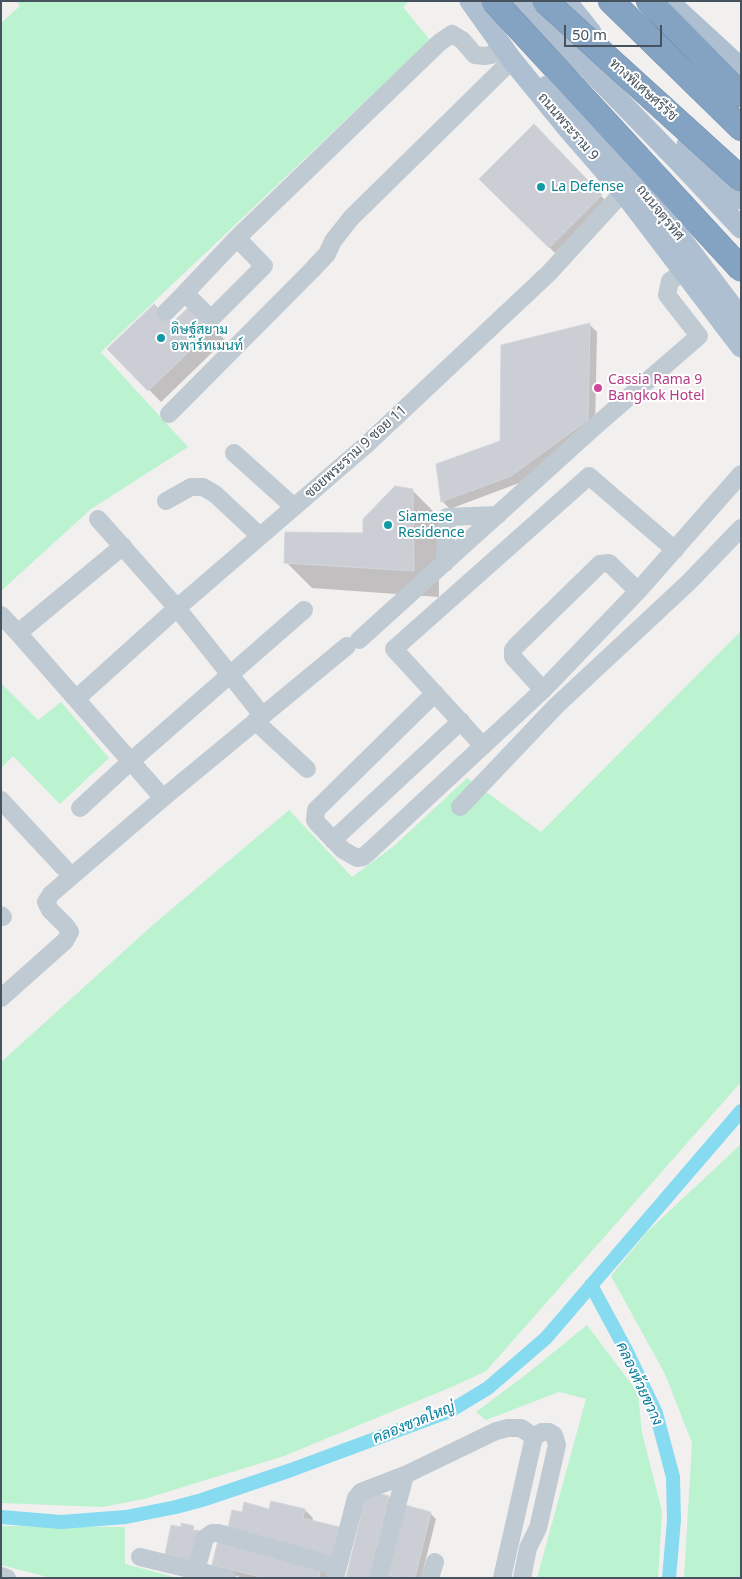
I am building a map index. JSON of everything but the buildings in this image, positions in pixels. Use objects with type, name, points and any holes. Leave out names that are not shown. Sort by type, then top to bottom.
[{"type":"highway","points":[[494,1],[741,269]]},
{"type":"highway","name":"ทางพิเศษศรีรัช","points":[[545,1],[741,179]]},
{"type":"highway","points":[[611,1],[741,128]]},
{"type":"highway","points":[[665,2],[741,94]]},
{"type":"main road","name":"ถนนพระราม 9","points":[[472,1],[507,53],[623,192],[741,347]]},
{"type":"main road","name":"ถนนจตุรทิศ","points":[[472,1],[547,86],[620,164],[670,224],[741,318]]},
{"type":"main road","points":[[523,1],[680,162],[741,228]]},
{"type":"main road","points":[[566,1],[669,126],[741,199]]},
{"type":"main road","points":[[665,2],[741,68]]},
{"type":"main road","points":[[601,82],[595,66],[596,61],[599,56],[614,59]]},
{"type":"main road","points":[[623,192],[680,162]]},
{"type":"street","points":[[166,312],[238,238],[446,38],[452,34],[458,37],[475,55],[507,53]]},
{"type":"street","points":[[169,414],[312,270],[326,254],[333,241],[351,218],[507,53]]},
{"type":"street","name":"ซอยพระราม 9 ซอย 11","points":[[76,699],[177,608],[366,445],[549,273],[623,192]]},
{"type":"street","points":[[185,293],[211,319],[264,266],[238,238]]},
{"type":"street","points":[[1,998],[65,941],[70,932],[50,910],[46,902],[51,894],[259,718],[353,643],[699,336],[667,296],[670,281],[683,272]]},
{"type":"street","points":[[234,453],[294,507]]},
{"type":"street","points":[[435,693],[316,810],[318,824],[343,850],[357,858],[363,856],[543,690],[638,591],[741,474]]},
{"type":"street","points":[[483,746],[394,649],[589,476],[674,550]]},
{"type":"street","points":[[166,501],[190,487],[203,487],[215,494],[260,536]]},
{"type":"street","points":[[445,563],[447,517],[498,515]]},
{"type":"street","points":[[98,519],[177,608],[231,675],[259,718],[307,769]]},
{"type":"street","points":[[460,808],[556,706],[689,582],[741,528]]},
{"type":"street","points":[[18,633],[122,546]]},
{"type":"street","points":[[543,690],[513,657],[513,650],[516,646],[600,564],[609,563],[638,591]]},
{"type":"street","points":[[80,808],[304,610]]},
{"type":"street","points":[[1,615],[163,798]]},
{"type":"street","points":[[333,840],[461,721]]},
{"type":"street","points":[[1,800],[64,868]]},
{"type":"street","points":[[196,1570],[205,1538],[218,1533],[336,1572],[356,1498],[361,1492],[405,1475],[496,1430],[521,1428],[534,1437]]},
{"type":"street","points":[[502,1578],[534,1437],[542,1432],[549,1432],[554,1435],[557,1445],[538,1528],[528,1548],[522,1578]]},
{"type":"street","points":[[378,1578],[405,1475]]},
{"type":"street","points":[[140,1557],[227,1578]]},
{"type":"street","points":[[1,1576],[7,1578]]},
{"type":"green space","points":[[16,1],[409,1],[403,7],[430,40],[101,352],[188,447],[91,509],[1,591],[1,23],[20,6]]},
{"type":"green space","points":[[741,631],[741,1082],[486,1371],[284,1456],[144,1499],[102,1507],[1,1503],[1,1062],[154,924],[289,810],[352,877],[394,846],[467,778],[541,832]]},
{"type":"green space","points":[[1,683],[38,720],[61,702],[109,758],[60,804],[13,756],[1,768]]},
{"type":"green space","points":[[741,1144],[741,1578],[684,1578],[692,1443],[665,1374],[611,1276],[646,1233]]},
{"type":"green space","points":[[587,1325],[638,1393],[642,1433],[662,1511],[658,1578],[537,1578],[586,1399],[559,1392],[486,1420],[476,1412]]},
{"type":"green space","points":[[1,1526],[125,1527],[125,1564],[178,1578],[51,1578],[1,1565]]},
{"type":"waterway","name":"คลองชวดใหญ่","points":[[1,1517],[61,1522],[126,1517],[176,1507],[291,1470],[450,1411],[488,1388],[546,1338],[741,1111]]},
{"type":"waterway","name":"คลองห้วยขวาง","points":[[591,1285],[627,1352],[656,1413],[673,1477],[674,1520],[669,1578]]},
{"type":"place","name":"La Defense","points":[[541,187]]},
{"type":"place","name":"ดิษฐ์สยาม อพาร์ทเมนท์","points":[[161,338]]},
{"type":"place","name":"Cassia Rama 9 Bangkok Hotel","points":[[598,388]]},
{"type":"place","name":"Siamese Residence","points":[[388,525]]}]
